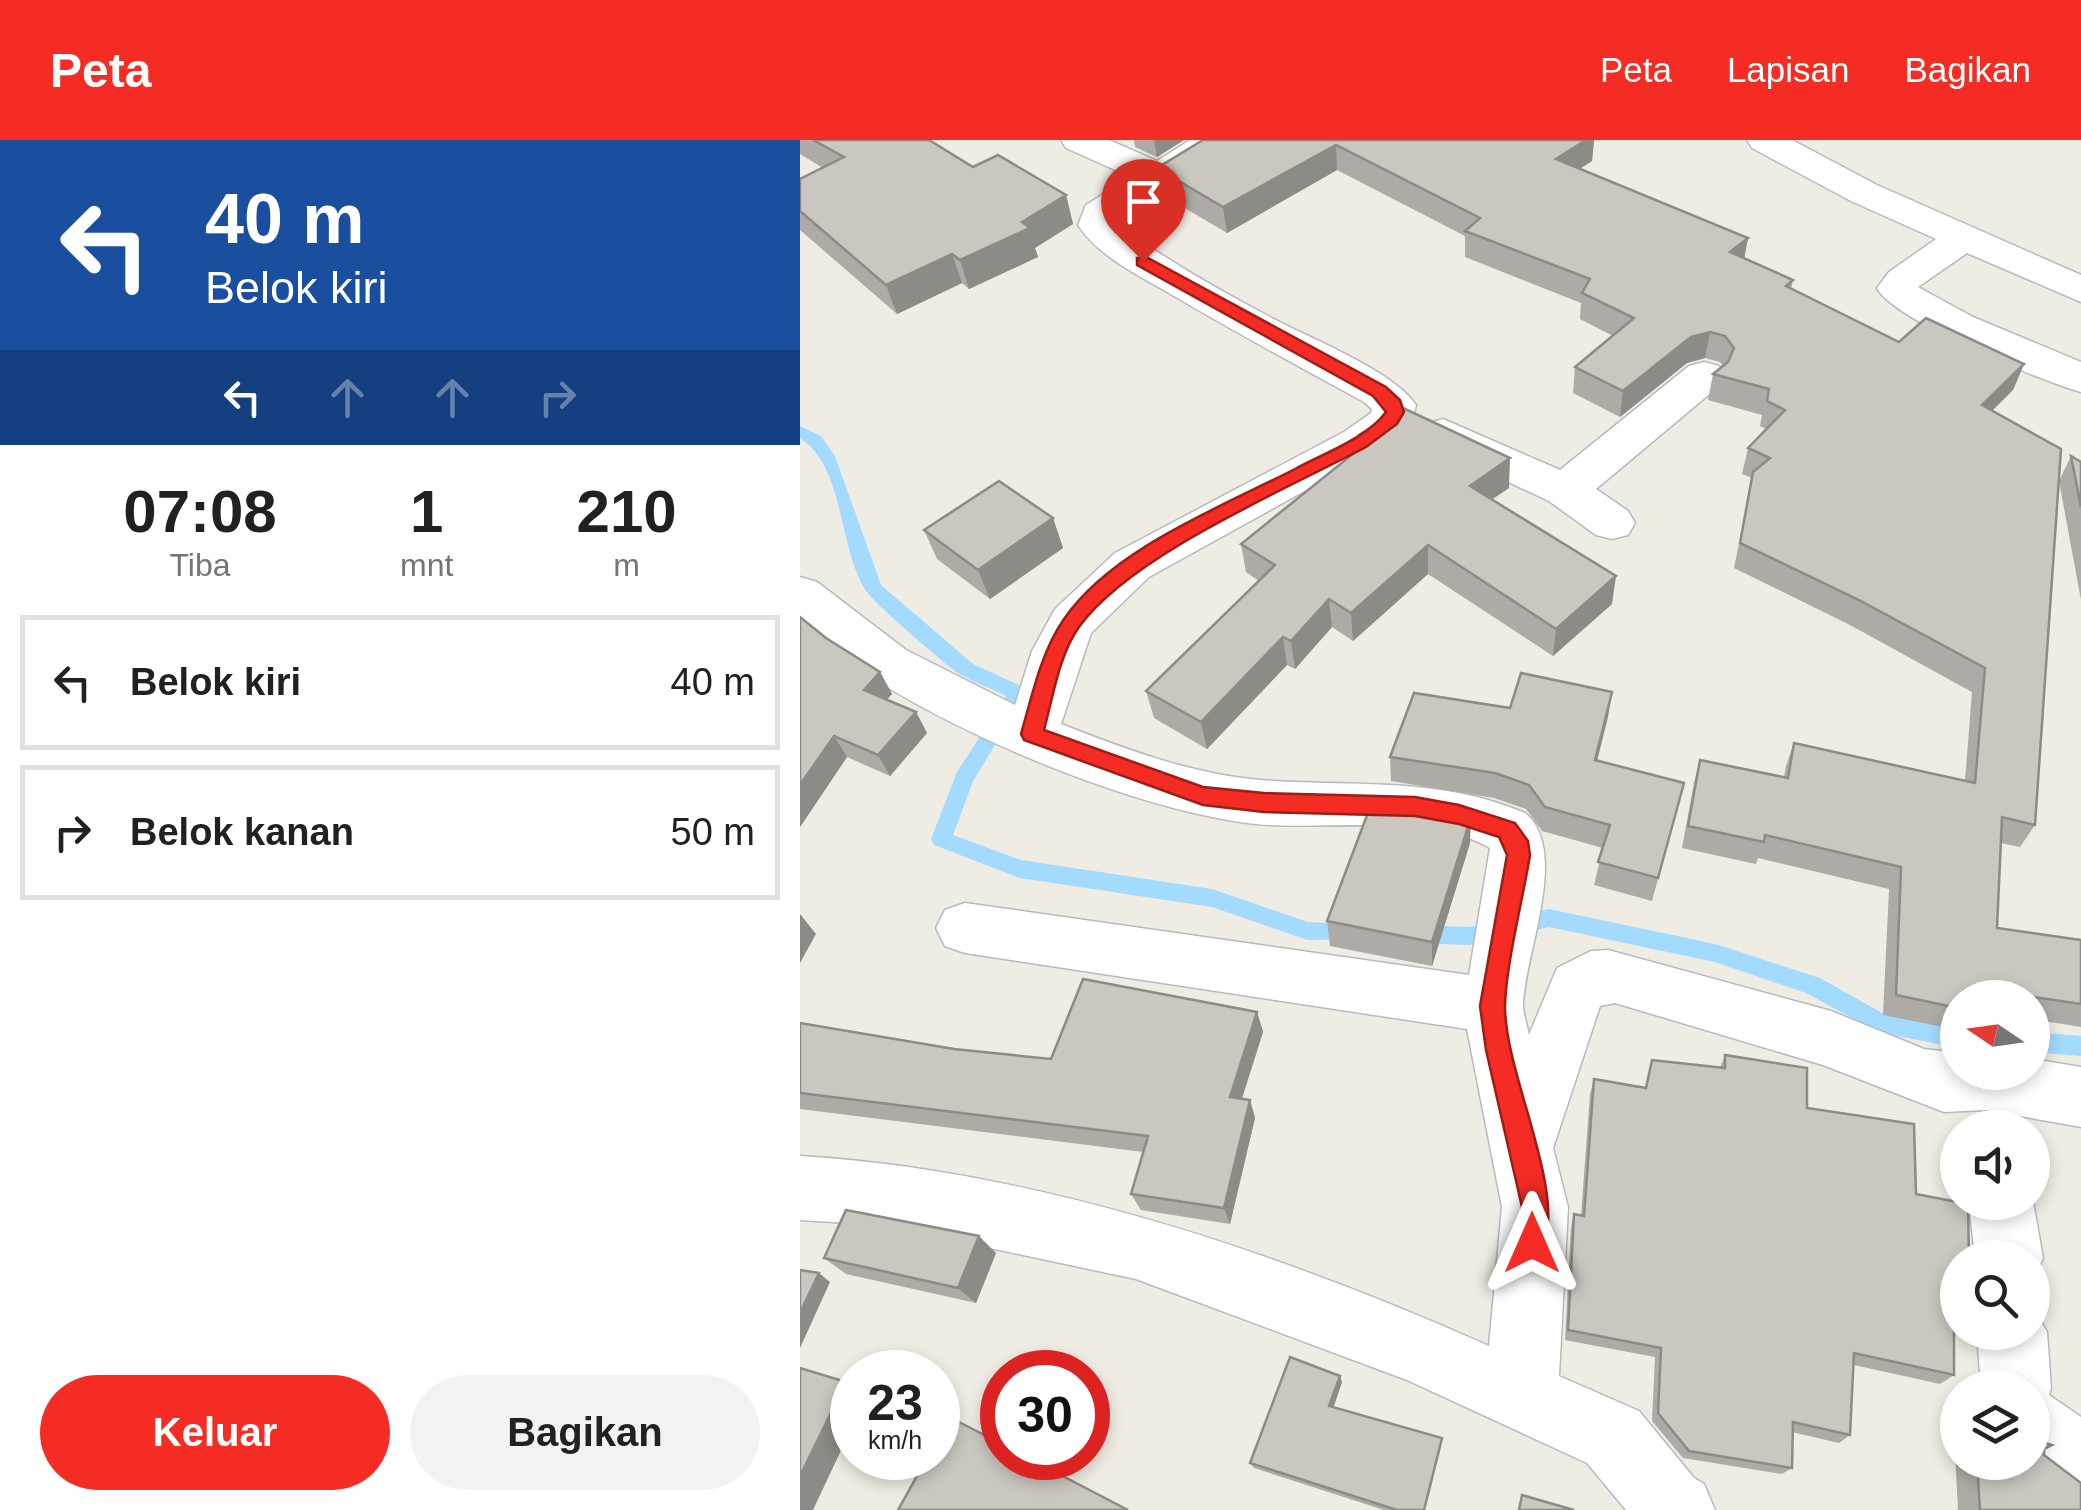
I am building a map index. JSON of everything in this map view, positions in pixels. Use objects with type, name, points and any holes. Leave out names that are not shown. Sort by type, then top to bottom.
[{"type":"street","points":[[1079,140],[1159,176]]},
{"type":"street","points":[[1032,734],[1057,652],[1072,622],[1118,577],[1182,536],[1360,442],[1391,420],[1395,412],[1394,404],[1379,392],[1220,306],[1143,261],[1100,230],[1099,214],[1215,140]]},
{"type":"street","points":[[1765,140],[1864,193],[2081,290]]},
{"type":"street","points":[[1962,239],[1903,280],[1897,288],[1899,293],[1958,326],[2081,378]]},
{"type":"street","points":[[1565,490],[1704,376]]},
{"type":"street","points":[[1395,412],[1565,490],[1612,523]]},
{"type":"street","points":[[800,595],[829,621],[934,692],[1032,734],[1203,796],[1415,807],[1459,814],[1507,830],[1516,841],[1518,855],[1493,1006],[1535,1207],[1525,1316],[1524,1395]]},
{"type":"street","points":[[965,928],[1493,1006]]},
{"type":"street","points":[[1521,1148],[1574,994],[1584,980],[1594,976],[1616,976],[1831,1038],[1989,1104],[2081,1096]]},
{"type":"street","points":[[800,1188],[881,1193],[1136,1246],[1419,1350],[1613,1438],[1668,1504],[1678,1510]]},
{"type":"street","points":[[2050,1438],[2081,1462]]},
{"type":"building","points":[[813,140],[929,140],[973,167],[998,155],[1066,195],[1022,222],[1030,228],[960,260],[952,254],[886,285],[800,211],[800,179],[844,157]]},
{"type":"building","points":[[1203,140],[1586,140],[1556,159],[1748,238],[1730,252],[1793,280],[1786,286],[1899,342],[1926,318],[2024,364],[1982,405],[2061,449],[2035,825],[2002,817],[1997,928],[2081,940],[2081,1004],[2050,999],[2050,980],[1940,980],[1940,1004],[1896,995],[1901,867],[1765,835],[1764,842],[1688,826],[1700,760],[1788,778],[1794,743],[1975,783],[1985,668],[1859,600],[1740,543],[1753,472],[1770,458],[1748,448],[1785,410],[1767,401],[1769,389],[1713,374],[1728,362],[1734,348],[1725,336],[1710,332],[1691,337],[1623,391],[1575,367],[1634,318],[1582,293],[1590,279],[1465,231],[1480,218],[1336,145],[1223,207],[1157,168]]},
{"type":"building","points":[[1403,408],[1510,458],[1470,486],[1616,576],[1556,629],[1428,545],[1351,613],[1329,599],[1291,641],[1283,637],[1201,722],[1146,691],[1275,565],[1241,544],[1369,441],[1359,435]]},
{"type":"building","points":[[2071,456],[2081,462],[2081,507]]},
{"type":"building","points":[[999,481],[1053,518],[978,570],[924,530]]},
{"type":"building","points":[[800,617],[880,672],[864,690],[916,712],[878,755],[834,736],[800,785]]},
{"type":"building","points":[[1521,673],[1612,692],[1595,760],[1684,783],[1658,878],[1598,862],[1610,825],[1545,807],[1529,785],[1495,773],[1390,757],[1414,693],[1510,708]]},
{"type":"building","points":[[1372,802],[1437,807],[1471,817],[1432,942],[1327,921]]},
{"type":"building","points":[[1083,979],[1257,1012],[1230,1097],[1250,1100],[1224,1208],[1131,1194],[1148,1136],[800,1093],[800,1023],[954,1049],[1051,1059]]},
{"type":"building","points":[[1725,1055],[1807,1068],[1807,1108],[1914,1124],[1916,1194],[1940,1199],[1940,1220],[1968,1220],[1969,1240],[1940,1240],[1940,1350],[1954,1350],[1954,1370],[1940,1372],[1854,1353],[1850,1435],[1793,1422],[1792,1468],[1689,1451],[1658,1413],[1661,1348],[1568,1330],[1574,1214],[1584,1216],[1594,1079],[1646,1088],[1652,1060],[1725,1068]]},
{"type":"building","points":[[846,1210],[979,1236],[958,1288],[824,1258]]},
{"type":"building","points":[[800,1270],[819,1273],[800,1313]]},
{"type":"building","points":[[1290,1357],[1340,1376],[1329,1406],[1442,1438],[1424,1510],[1397,1510],[1250,1463]]},
{"type":"building","points":[[800,1368],[830,1377],[830,1415],[800,1476]]},
{"type":"building","points":[[960,1423],[980,1433],[980,1480],[1070,1480],[1128,1510],[898,1510],[915,1480],[960,1480]]},
{"type":"building","points":[[2050,1460],[2081,1483],[2081,1510],[1980,1510],[1978,1480],[2050,1480]]},
{"type":"building","points":[[1522,1495],[1574,1510],[1519,1510]]},
{"type":"waterway","points":[[800,431],[815,440],[837,477],[874,589],[966,669],[1018,693],[964,778],[941,839],[1020,869],[1212,898],[1308,931],[1353,932]]},
{"type":"waterway","points":[[1417,934],[1469,936],[1549,918],[1715,953],[1812,985],[1878,1022],[1940,1034]]},
{"type":"waterway","points":[[2050,1043],[2081,1046]]},
{"type":"route","points":[[1143,261],[1379,392],[1394,404],[1395,412],[1391,420],[1360,442],[1182,536],[1132,565],[1111,583],[1072,622],[1057,652],[1032,734],[1203,796],[1415,807],[1459,814],[1507,830],[1516,841],[1518,855],[1493,1006],[1498,1050],[1535,1207],[1532,1243]]}]
